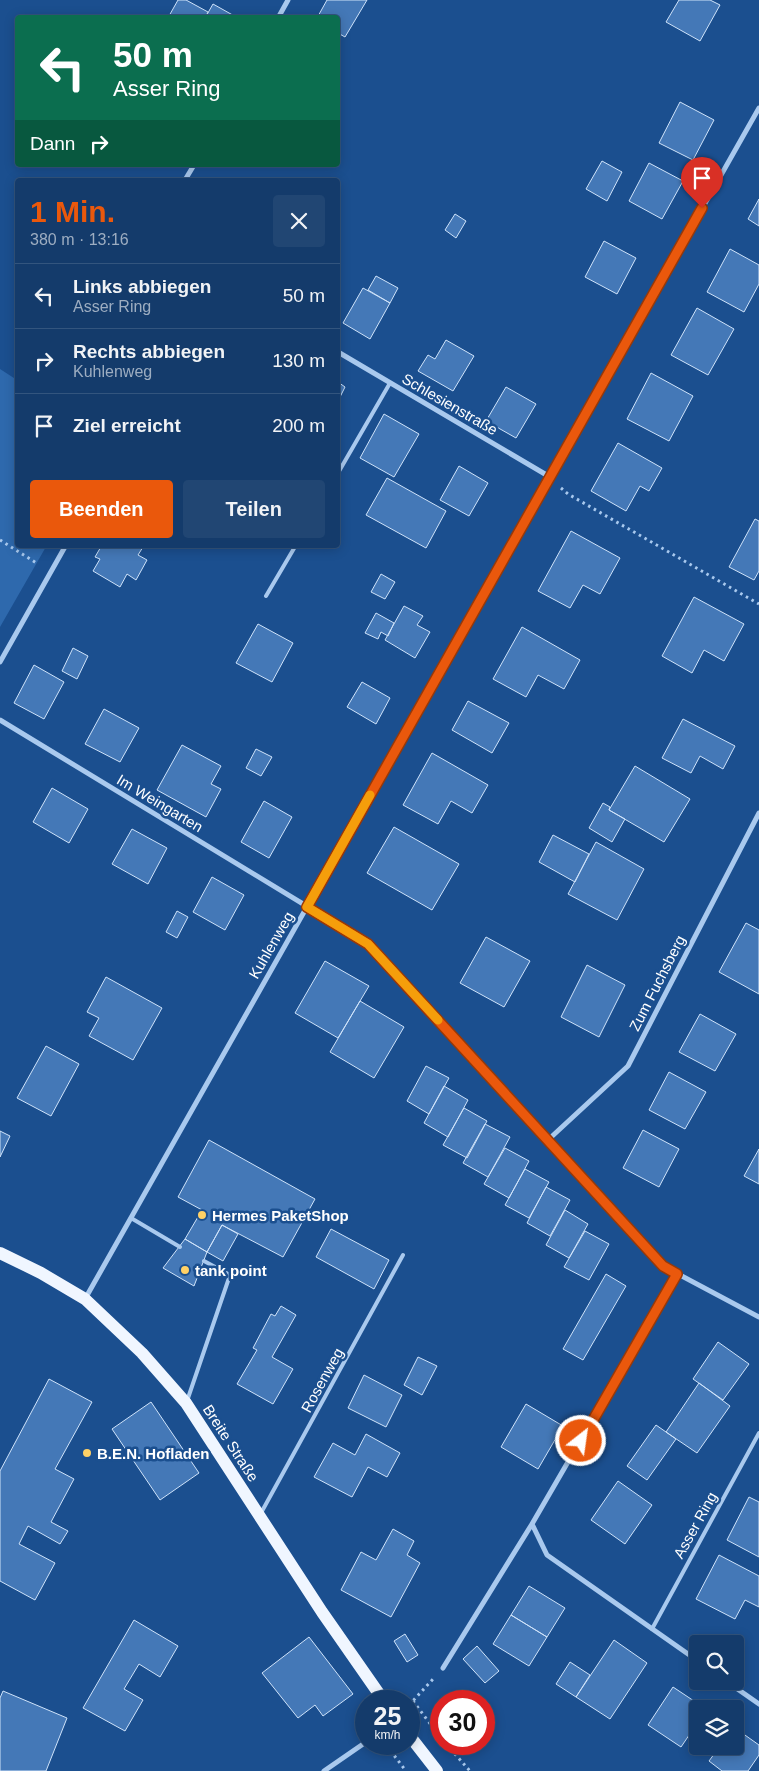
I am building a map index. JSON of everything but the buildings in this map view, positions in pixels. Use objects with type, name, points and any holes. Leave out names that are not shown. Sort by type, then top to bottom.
[{"type":"main road","name":"Breite Straße","points":[[0,1254],[40,1273],[85,1299],[142,1353],[186,1403],[322,1612],[376,1690]]},
{"type":"main road","points":[[420,1749],[437,1771]]},
{"type":"street","points":[[280,15],[288,0]]},
{"type":"street","name":"Kuhlenweg","points":[[85,1299],[759,108]]},
{"type":"street","points":[[186,178],[193,167]]},
{"type":"street","name":"Schlesienstraße","points":[[340,353],[550,477]]},
{"type":"street","points":[[0,662],[64,548]]},
{"type":"street","name":"Im Weingarten","points":[[0,720],[307,907]]},
{"type":"street","name":"Zum Fuchsberg","points":[[548,1140],[628,1066],[759,813]]},
{"type":"street","points":[[307,907],[368,944],[663,1266],[759,1317]]},
{"type":"street","points":[[442,1668],[532,1524],[677,1274]]},
{"type":"street","points":[[532,1524],[547,1555],[689,1655]]},
{"type":"street","points":[[739,1690],[759,1704]]},
{"type":"street","points":[[324,1771],[355,1750]]},
{"type":"lane","points":[[340,470],[390,383]]},
{"type":"lane","points":[[266,596],[294,548]]},
{"type":"lane","points":[[131,1218],[180,1247]]},
{"type":"lane","name":"Rosenweg","points":[[260,1516],[403,1255]]},
{"type":"lane","points":[[186,1403],[230,1275],[204,1261]]},
{"type":"lane","name":"Asser Ring","points":[[652,1629],[759,1433]]},
{"type":"path","points":[[550,477],[568,494],[759,604]]},
{"type":"path","points":[[0,540],[51,572]]},
{"type":"path","points":[[420,1693],[442,1668]]},
{"type":"path","points":[[420,1710],[430,1723]]},
{"type":"path","points":[[395,1755],[406,1771]]},
{"type":"path","points":[[456,1755],[470,1771]]},
{"type":"shaded area","points":[[0,369],[15,379],[15,548],[45,548],[0,627]]},
{"type":"slow traffic","points":[[370,795],[307,907],[368,944],[438,1020]]},
{"type":"place","name":"Hermes PaketShop","points":[[202,1215]]},
{"type":"place","name":"tank point","points":[[185,1270]]},
{"type":"place","name":"B.E.N. Hofladen","points":[[87,1453]]},
{"type":"route","points":[[581,1441],[677,1274],[663,1266],[368,944],[307,907],[702,208]]}]
